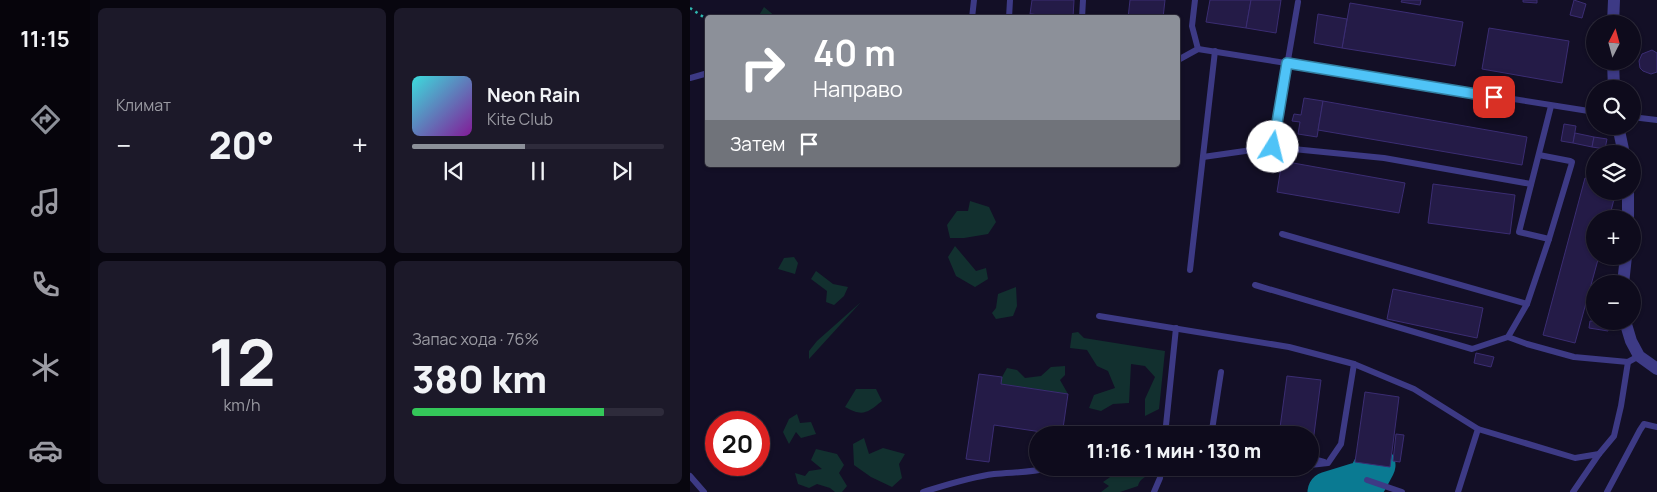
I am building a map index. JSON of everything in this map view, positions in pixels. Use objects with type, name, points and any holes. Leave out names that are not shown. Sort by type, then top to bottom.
[{"type":"street","points":[[1613,15],[1614,0]]},
{"type":"street","points":[[1628,330],[1639,356],[1657,369]]},
{"type":"lane","points":[[972,15],[974,0]]},
{"type":"lane","points":[[1009,15],[1010,0]]},
{"type":"lane","points":[[1082,15],[1083,0]]},
{"type":"lane","points":[[1195,0],[1192,26],[1198,49]]},
{"type":"lane","points":[[1273,147],[1298,2]]},
{"type":"lane","points":[[1180,59],[1198,49],[1586,111]]},
{"type":"lane","points":[[1190,270],[1215,52]]},
{"type":"lane","points":[[690,78],[705,74]]},
{"type":"lane","points":[[1549,239],[1519,232],[1551,106]]},
{"type":"lane","points":[[1641,118],[1657,120]]},
{"type":"lane","points":[[1203,157],[1273,147],[1384,158],[1531,184]]},
{"type":"lane","points":[[1508,337],[1527,304],[1572,162],[1539,155]]},
{"type":"lane","points":[[1282,234],[1527,304]]},
{"type":"lane","points":[[1255,285],[1472,349],[1508,337],[1574,357],[1628,362],[1639,356]]},
{"type":"lane","points":[[1099,316],[1289,347],[1354,364],[1414,389],[1478,429],[1575,458],[1599,454]]},
{"type":"lane","points":[[1166,426],[1176,328]]},
{"type":"lane","points":[[1573,492],[1614,436],[1628,362]]},
{"type":"lane","points":[[1319,464],[1328,463],[1341,444],[1354,364]]},
{"type":"lane","points":[[1213,426],[1221,372]]},
{"type":"lane","points":[[1607,492],[1644,424],[1657,427]]},
{"type":"lane","points":[[1458,492],[1478,429]]},
{"type":"lane","points":[[1319,460],[1328,463]]},
{"type":"lane","points":[[923,492],[992,474],[1029,471]]},
{"type":"lane","points":[[690,476],[704,492]]},
{"type":"lane","points":[[1154,492],[1160,476]]},
{"type":"lane","points":[[1367,480],[1402,492]]},
{"type":"path","points":[[690,8],[705,18]]},
{"type":"green space","points":[[764,7],[774,15],[759,15]]},
{"type":"green space","points":[[970,201],[989,207],[996,222],[988,234],[950,238],[947,225],[957,211],[968,211]]},
{"type":"green space","points":[[955,246],[976,271],[986,268],[988,279],[975,287],[956,276],[948,257]]},
{"type":"green space","points":[[794,257],[798,263],[795,274],[778,269],[784,258]]},
{"type":"green space","points":[[816,271],[833,284],[848,287],[844,296],[834,305],[826,302],[827,291],[811,279]]},
{"type":"green space","points":[[1016,287],[1017,306],[1013,316],[996,319],[992,313],[996,308],[998,294]]},
{"type":"green space","points":[[861,302],[809,359],[809,351],[817,341]]},
{"type":"green space","points":[[1078,332],[1084,338],[1165,351],[1159,409],[1145,416],[1145,399],[1155,377],[1145,366],[1131,364],[1129,403],[1113,404],[1101,411],[1089,408],[1094,395],[1115,388],[1108,371],[1097,366],[1087,350],[1070,348],[1072,333]]},
{"type":"green space","points":[[1065,366],[1065,375],[1060,380],[1068,394],[1001,384],[1002,377],[1007,368],[1017,370],[1025,378],[1041,376],[1051,367]]},
{"type":"green space","points":[[856,389],[876,389],[882,401],[865,412],[861,413],[851,410],[845,407]]},
{"type":"green space","points":[[797,414],[800,423],[811,422],[816,434],[801,438],[796,432],[789,444],[783,432],[789,419]]},
{"type":"green space","points":[[864,438],[869,454],[883,448],[905,454],[899,464],[902,478],[892,487],[871,477],[854,465],[853,444]]},
{"type":"green space","points":[[816,449],[837,454],[844,465],[839,473],[847,486],[842,492],[835,492],[830,488],[817,484],[809,488],[798,484],[795,473],[805,476],[809,471],[822,469],[811,460]]},
{"type":"green space","points":[[1112,476],[1147,476],[1138,486],[1120,492],[1101,492],[1109,486],[1103,482]]},
{"type":"building","points":[[1032,0],[1074,0],[1073,15],[1030,14]]},
{"type":"building","points":[[1130,0],[1165,0],[1163,15],[1128,15]]},
{"type":"building","points":[[1210,0],[1251,0],[1246,28],[1206,22]]},
{"type":"building","points":[[1251,0],[1281,0],[1276,33],[1246,28]]},
{"type":"building","points":[[1402,0],[1421,0],[1420,5],[1401,2]]},
{"type":"building","points":[[1523,0],[1537,0],[1537,3],[1523,2]]},
{"type":"building","points":[[1574,0],[1586,4],[1582,18],[1570,15]]},
{"type":"building","points":[[1350,3],[1463,22],[1455,66],[1342,48]]},
{"type":"building","points":[[1318,14],[1347,19],[1342,48],[1314,43]]},
{"type":"building","points":[[1489,28],[1569,41],[1562,83],[1482,69]]},
{"type":"building","points":[[1652,50],[1657,53],[1657,72],[1651,74],[1641,69],[1642,54]]},
{"type":"building","points":[[1304,98],[1323,101],[1317,137],[1298,134],[1300,122],[1292,121],[1294,114],[1301,115]]},
{"type":"building","points":[[1323,101],[1527,137],[1522,165],[1318,130]]},
{"type":"building","points":[[1564,124],[1576,126],[1573,143],[1561,141]]},
{"type":"building","points":[[1575,133],[1594,137],[1592,145],[1573,143]]},
{"type":"building","points":[[1594,137],[1607,139],[1606,145],[1592,145]]},
{"type":"building","points":[[1282,161],[1405,183],[1399,213],[1277,192]]},
{"type":"building","points":[[1585,178],[1586,200],[1614,200],[1611,210],[1586,210],[1586,265],[1597,265],[1594,275],[1586,275],[1586,303],[1575,343],[1543,335]]},
{"type":"building","points":[[1433,184],[1515,195],[1510,234],[1428,223]]},
{"type":"building","points":[[1393,289],[1483,308],[1477,338],[1387,319]]},
{"type":"building","points":[[1476,353],[1494,357],[1491,367],[1474,363]]},
{"type":"building","points":[[979,374],[1002,377],[1001,384],[1068,394],[1063,426],[1029,426],[1029,430],[994,425],[989,462],[966,459]]},
{"type":"building","points":[[1287,376],[1321,380],[1315,426],[1280,426]]},
{"type":"building","points":[[1365,392],[1399,397],[1390,467],[1355,462]]},
{"type":"building","points":[[1396,434],[1404,435],[1400,462],[1393,461]]},
{"type":"taxiway","points":[[1328,492],[1367,480],[1375,465]]},
{"type":"route","points":[[1273,147],[1287,63],[1494,97]]}]
